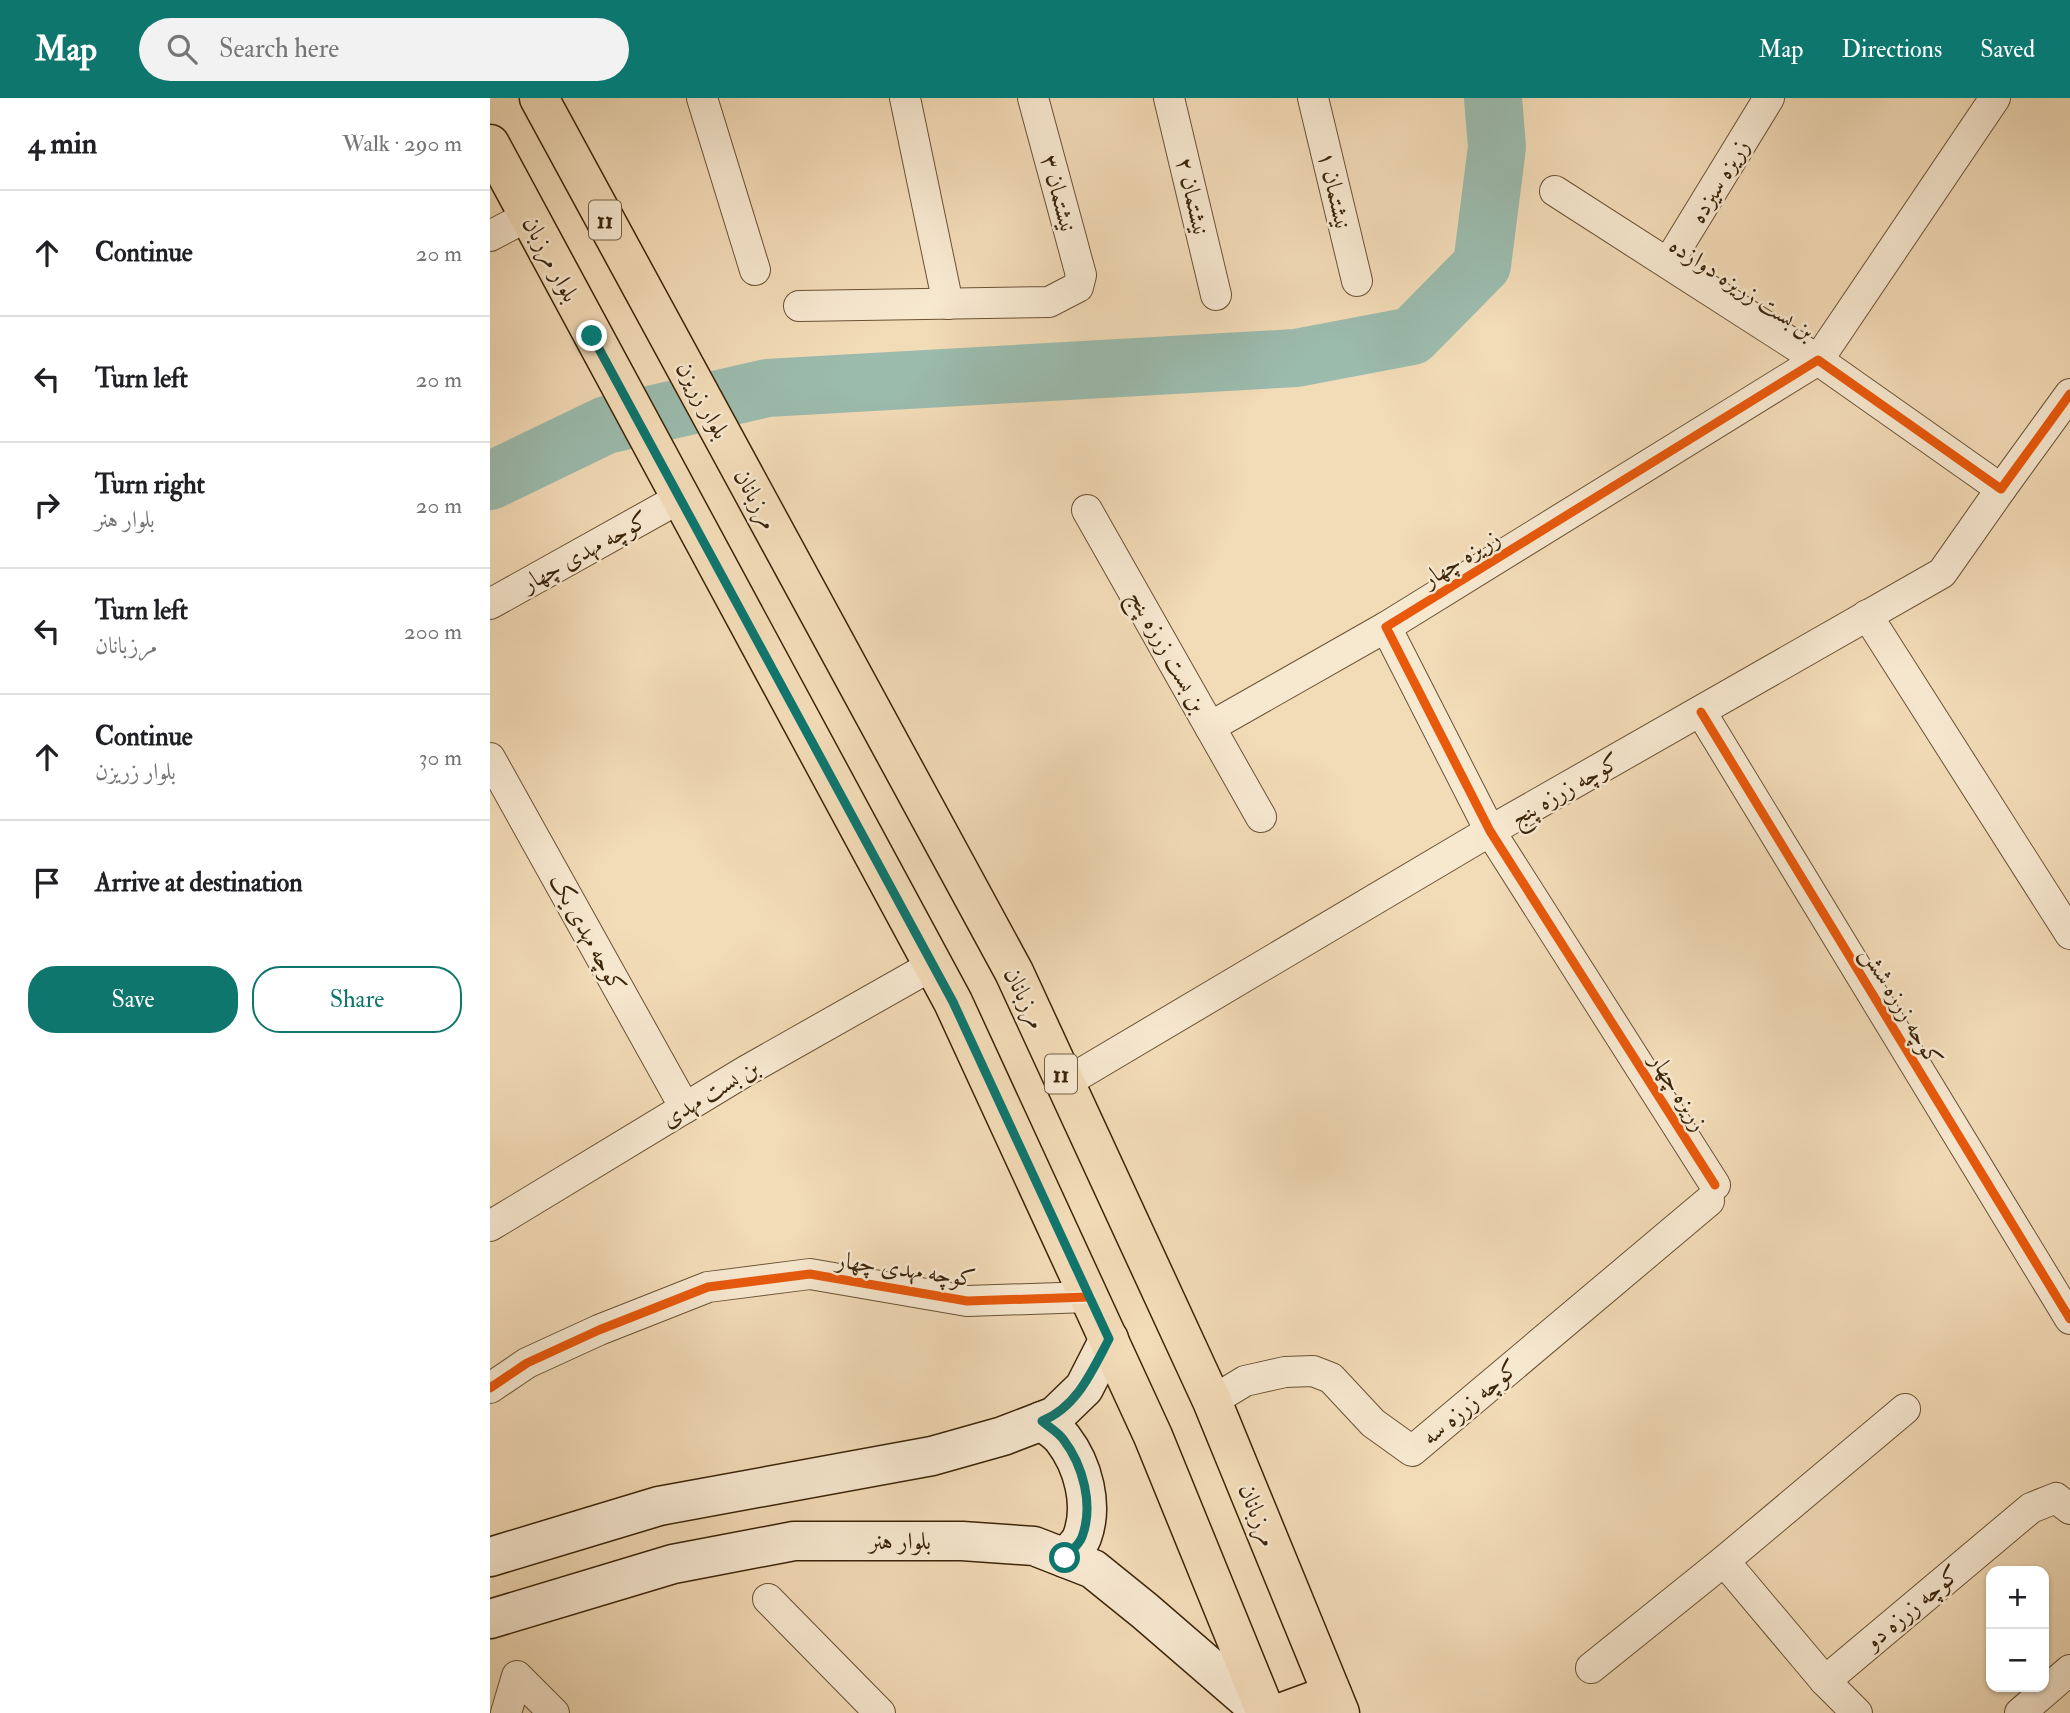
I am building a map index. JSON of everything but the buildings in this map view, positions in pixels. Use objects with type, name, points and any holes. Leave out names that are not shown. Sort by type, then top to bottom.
[{"type":"main road","name":"بلوار زریزن","points":[[539,98],[734,459]]},
{"type":"main road","name":"بلوار مرزبان","points":[[490,144],[672,483]]},
{"type":"main road","name":"مرزبانان","points":[[734,459],[1014,972],[1212,1401],[1336,1703]]},
{"type":"main road","points":[[672,483],[953,1002],[1153,1436],[1265,1713]]},
{"type":"main road","points":[[490,1557],[659,1506],[932,1456],[1003,1436],[1055,1416],[1084,1388],[1109,1339]]},
{"type":"main road","points":[[1042,1421],[1062,1436],[1085,1483],[1087,1509],[1082,1539],[1065,1558]]},
{"type":"main road","name":"بلوار هنر","points":[[490,1619],[673,1564],[794,1541],[962,1541],[1034,1546],[1093,1569],[1265,1713]]},
{"type":"main road","points":[[1280,1713],[1336,1703]]},
{"type":"street","points":[[702,98],[755,270]]},
{"type":"street","points":[[799,306],[948,304],[905,98]]},
{"type":"street","name":"نيشتمان ۳","points":[[948,304],[1049,302],[1077,287],[1081,275],[1033,98]]},
{"type":"street","name":"نيشتمان ۲","points":[[1169,98],[1216,295]]},
{"type":"street","name":"نيشتمان ۱","points":[[1313,98],[1357,281]]},
{"type":"street","name":"زریزه سیزده","points":[[1668,263],[1769,98]]},
{"type":"street","name":"بن بست زریزه دوازده","points":[[1555,191],[1818,360],[1995,98]]},
{"type":"street","points":[[490,236],[528,216]]},
{"type":"street","points":[[1818,360],[2001,489],[2070,394]]},
{"type":"street","name":"زریزه چهار","points":[[1712,1193],[1490,831],[1386,628],[1818,360]]},
{"type":"street","name":"کوچه مهدی چهار","points":[[490,604],[672,483]]},
{"type":"street","name":"کوچه زرزه پنج","points":[[1065,1083],[1490,831],[1942,573],[2001,489]]},
{"type":"street","name":"بن بست زرزه پنج","points":[[1087,510],[1210,727],[1386,628]]},
{"type":"street","points":[[1867,615],[2070,934]]},
{"type":"street","name":"کوچه زرزه شش","points":[[1700,712],[2070,1319]]},
{"type":"street","points":[[1210,727],[1261,817]]},
{"type":"street","name":"کوچه مهدی یک","points":[[490,758],[685,1108]]},
{"type":"street","name":"بن بست مهدی","points":[[490,1226],[685,1108],[933,965]]},
{"type":"street","name":"کوچه زرزه سه","points":[[1212,1401],[1245,1381],[1285,1372],[1313,1371],[1332,1378],[1373,1423],[1412,1451],[1712,1193]]},
{"type":"street","name":"کوچه مهدی چهار","points":[[490,1388],[527,1363],[587,1335],[708,1287],[810,1274],[967,1301],[1089,1297]]},
{"type":"street","points":[[1591,1668],[1905,1409]]},
{"type":"street","name":"کوچه زرزه دو","points":[[1825,1681],[2031,1507],[2056,1499],[2070,1509]]},
{"type":"street","points":[[1724,1561],[1825,1681],[1857,1713]]},
{"type":"street","points":[[768,1599],[880,1713]]},
{"type":"street","points":[[2020,1713],[2070,1670]]},
{"type":"street","points":[[506,1713],[517,1676],[554,1713]]},
{"type":"waterway","points":[[490,481],[606,425],[767,388],[1296,358],[1412,336],[1482,265],[1497,147],[1493,98]]},
{"type":"cycle path","points":[[1715,1185],[1490,831],[1386,627],[1818,360],[2001,489],[2070,394]]},
{"type":"cycle path","points":[[1701,712],[2070,1319]]},
{"type":"cycle path","points":[[490,1388],[527,1363],[599,1330],[708,1287],[810,1274],[967,1301],[1089,1297]]},
{"type":"route","points":[[592,336],[953,1002],[1109,1339],[1084,1388],[1055,1416],[1042,1421],[1062,1436],[1085,1483],[1087,1509],[1082,1539],[1065,1558]]}]
